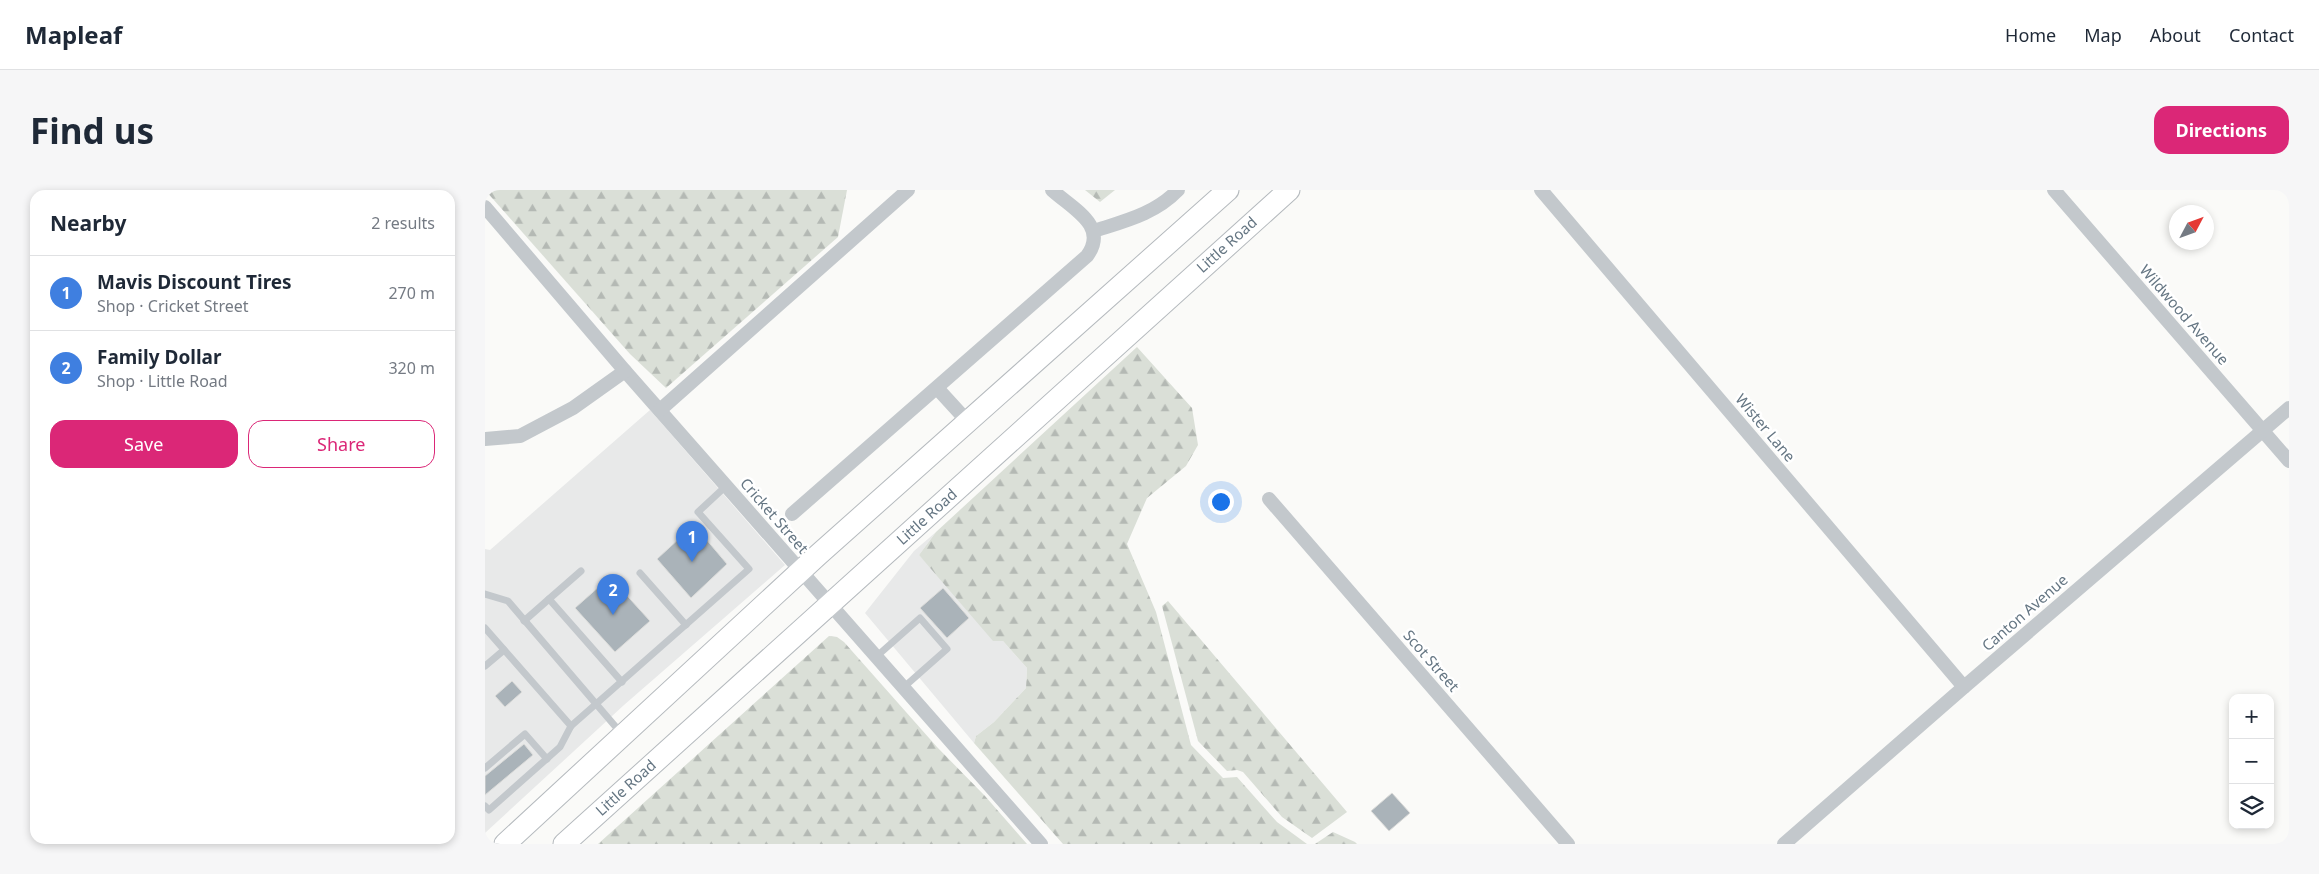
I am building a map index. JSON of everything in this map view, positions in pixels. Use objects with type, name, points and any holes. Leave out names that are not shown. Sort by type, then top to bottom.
[{"type":"main road","points":[[505,844],[801,572],[1228,190]]},
{"type":"main road","name":"Little Road","points":[[564,844],[1289,190]]},
{"type":"street","points":[[660,410],[908,190]]},
{"type":"street","points":[[792,514],[1087,256],[1094,247],[1094,231],[1091,224],[1052,190]]},
{"type":"street","points":[[1094,231],[1141,216],[1158,207],[1178,190]]},
{"type":"street","name":"Wister Lane","points":[[1541,190],[1964,687]]},
{"type":"street","name":"Wildwood Avenue","points":[[2054,190],[2289,461]]},
{"type":"street","name":"Cricket Street","points":[[485,207],[801,572],[1041,844]]},
{"type":"street","points":[[485,439],[520,436],[573,408],[625,370]]},
{"type":"street","points":[[937,388],[967,422]]},
{"type":"street","name":"Canton Avenue","points":[[1784,844],[2289,408]]},
{"type":"street","name":"Scot Street","points":[[1269,499],[1568,844]]},
{"type":"lane","points":[[485,806],[489,810],[547,759],[560,747],[571,726],[749,569],[698,512],[726,486]]},
{"type":"lane","points":[[524,621],[581,571]]},
{"type":"lane","points":[[640,573],[686,625]]},
{"type":"lane","points":[[485,594],[507,602],[623,735]]},
{"type":"lane","points":[[549,599],[622,682]]},
{"type":"lane","points":[[877,656],[920,618],[947,649],[904,687]]},
{"type":"lane","points":[[485,628],[571,726]]},
{"type":"lane","points":[[485,666],[504,650]]},
{"type":"lane","points":[[485,768],[525,734],[547,759]]},
{"type":"shaded area","points":[[650,410],[785,565],[624,705],[485,833],[485,549],[490,550]]},
{"type":"shaded area","points":[[936,532],[919,555],[1027,668],[1026,688],[994,722],[976,736],[974,743],[865,613],[914,551]]},
{"type":"green space","points":[[485,190],[847,190],[838,237],[666,388],[630,354]]},
{"type":"green space","points":[[1085,190],[1115,190],[1100,202]]},
{"type":"green space","points":[[1137,347],[1192,408],[1198,445],[1186,466],[1147,498],[1127,544],[1156,612],[1191,745],[1223,778],[1237,777],[1277,822],[1307,844],[1063,844],[974,743],[976,736],[994,722],[1026,688],[1027,668],[1003,641],[993,641],[919,555],[936,532]]},
{"type":"green space","points":[[1168,601],[1347,812],[1312,838],[1282,817],[1243,772],[1237,770],[1227,771],[1198,741],[1162,606]]},
{"type":"green space","points":[[829,636],[837,637],[844,642],[937,747],[985,796],[1027,844],[598,844]]},
{"type":"green space","points":[[1333,832],[1355,842],[1357,844],[1315,844]]},
{"type":"building","points":[[694,525],[727,564],[691,598],[657,559]]},
{"type":"building","points":[[610,577],[650,621],[615,652],[575,608]]},
{"type":"building","points":[[943,588],[969,618],[947,638],[920,608]]},
{"type":"building","points":[[512,681],[522,692],[505,707],[495,696]]},
{"type":"building","points":[[524,744],[533,755],[485,795],[485,776]]},
{"type":"building","points":[[1392,793],[1410,813],[1389,831],[1371,811]]},
{"type":"place","name":"Mavis Discount Tires","points":[[692,562]]},
{"type":"place","name":"Family Dollar","points":[[613,615]]}]
